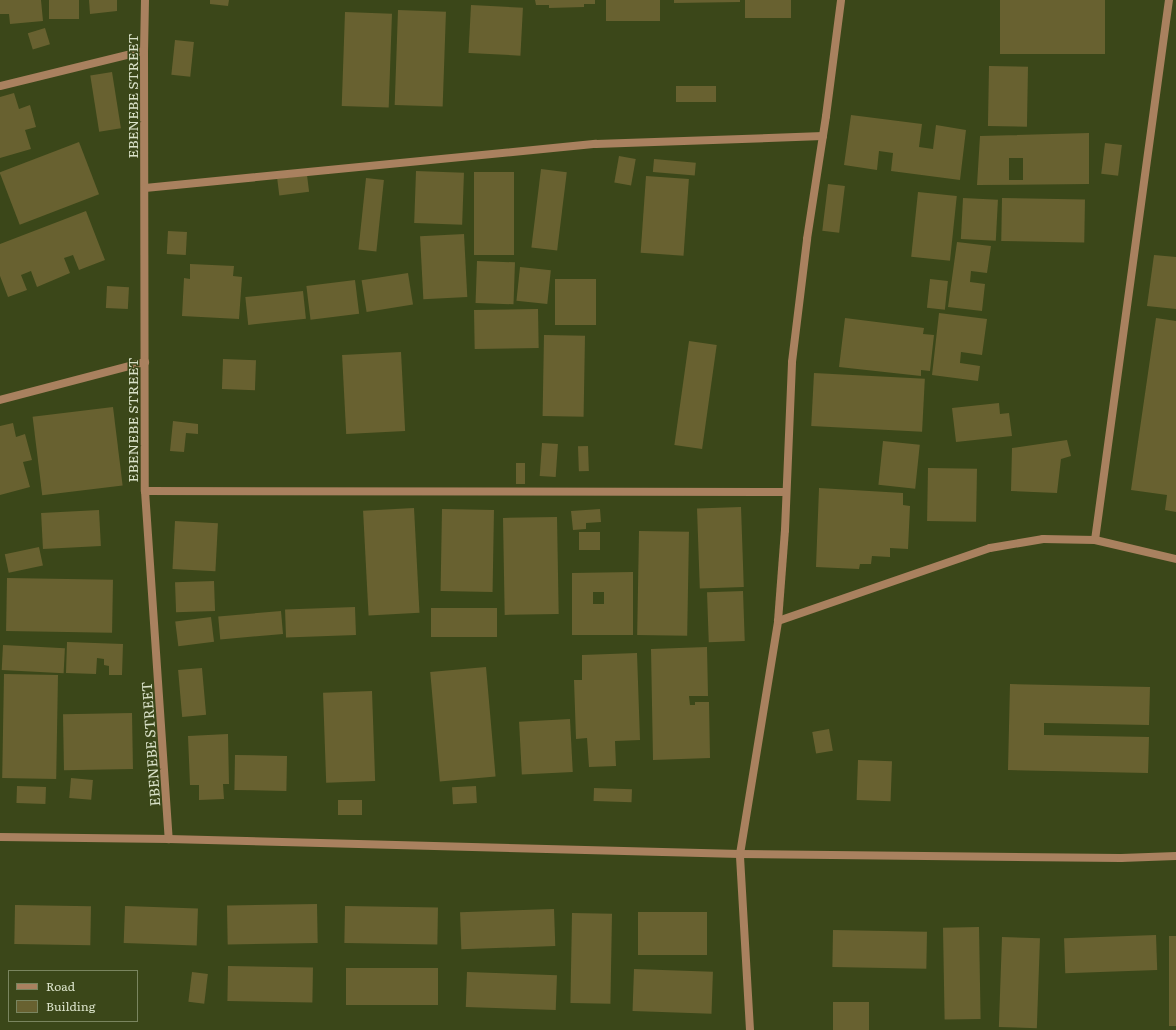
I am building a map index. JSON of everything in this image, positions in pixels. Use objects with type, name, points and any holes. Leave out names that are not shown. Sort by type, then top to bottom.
[{"type":"street","name":"EBENEBE STREET","points":[[146,0],[144,51],[145,491],[169,839]]},
{"type":"street","points":[[750,1030],[740,854],[778,621],[785,530],[792,362],[807,239],[823,136],[841,0]]},
{"type":"street","points":[[1095,540],[1168,0]]},
{"type":"street","points":[[0,86],[144,51]]},
{"type":"street","points":[[145,188],[596,144],[823,136]]},
{"type":"street","points":[[0,400],[145,362]]},
{"type":"street","points":[[145,491],[786,492]]},
{"type":"street","points":[[778,621],[990,548],[1043,539],[1095,540],[1176,559]]},
{"type":"street","points":[[0,837],[169,839],[740,854],[1121,858],[1176,856]]},
{"type":"building","points":[[0,0],[41,0],[43,21],[10,24],[9,14],[0,14]]},
{"type":"building","points":[[49,0],[79,0],[79,19],[49,19]]},
{"type":"building","points":[[89,0],[117,0],[117,11],[90,14]]},
{"type":"building","points":[[210,0],[229,0],[228,6],[210,4]]},
{"type":"building","points":[[535,0],[595,0],[595,4],[584,4],[584,7],[549,8],[549,5],[536,5]]},
{"type":"building","points":[[606,0],[660,0],[660,21],[606,21]]},
{"type":"building","points":[[674,0],[740,0],[740,2],[674,3]]},
{"type":"building","points":[[745,0],[791,0],[791,18],[745,18]]},
{"type":"building","points":[[1000,0],[1105,0],[1105,54],[1000,54]]},
{"type":"building","points":[[471,5],[523,8],[520,56],[468,53]]},
{"type":"building","points":[[398,10],[446,12],[443,107],[395,105]]},
{"type":"building","points":[[345,12],[392,14],[389,108],[342,106]]},
{"type":"building","points":[[45,28],[50,44],[33,50],[28,33]]},
{"type":"building","points":[[175,40],[194,42],[190,77],[171,75]]},
{"type":"building","points":[[989,66],[1028,67],[1027,127],[988,126]]},
{"type":"building","points":[[112,72],[121,128],[99,132],[90,75]]},
{"type":"building","points":[[676,86],[716,86],[716,102],[676,102]]},
{"type":"building","points":[[14,93],[19,109],[30,105],[36,127],[25,130],[31,149],[0,158],[0,97]]},
{"type":"building","points":[[851,115],[922,124],[919,147],[933,149],[936,125],[966,130],[960,180],[891,171],[893,153],[879,151],[877,170],[844,165]]},
{"type":"building","points":[[1089,133],[1089,184],[977,185],[980,136]],"holes":[[[1009,158],[1023,158],[1023,180],[1009,180]]]},
{"type":"building","points":[[79,142],[99,194],[20,225],[0,172]]},
{"type":"building","points":[[1105,143],[1122,145],[1118,176],[1101,174]]},
{"type":"building","points":[[619,156],[636,159],[631,186],[614,183]]},
{"type":"building","points":[[654,159],[696,163],[695,176],[653,172]]},
{"type":"building","points":[[541,169],[567,172],[557,251],[531,247]]},
{"type":"building","points":[[416,171],[464,173],[462,225],[414,223]]},
{"type":"building","points":[[474,172],[514,172],[514,255],[474,255]]},
{"type":"building","points":[[307,175],[309,192],[279,196],[277,179]]},
{"type":"building","points":[[646,176],[689,179],[684,256],[641,253]]},
{"type":"building","points":[[366,178],[384,180],[376,251],[358,250]]},
{"type":"building","points":[[828,184],[845,186],[839,233],[822,231]]},
{"type":"building","points":[[918,192],[957,196],[950,261],[911,257]]},
{"type":"building","points":[[963,198],[998,200],[996,241],[961,239]]},
{"type":"building","points":[[1002,198],[1085,199],[1084,242],[1001,241]]},
{"type":"building","points":[[86,211],[105,260],[79,270],[73,255],[64,258],[70,273],[37,287],[31,271],[21,275],[27,290],[8,297],[0,276],[0,244]]},
{"type":"building","points":[[168,231],[187,232],[186,255],[167,254]]},
{"type":"building","points":[[464,234],[467,297],[423,299],[420,236]]},
{"type":"building","points":[[957,242],[991,246],[987,273],[971,271],[970,282],[985,284],[982,311],[948,307]]},
{"type":"building","points":[[1154,255],[1176,257],[1176,309],[1147,306]]},
{"type":"building","points":[[477,261],[515,262],[514,304],[476,303]]},
{"type":"building","points":[[190,264],[234,266],[233,276],[242,277],[239,319],[182,316],[184,278],[190,279]]},
{"type":"building","points":[[520,267],[551,270],[547,304],[516,301]]},
{"type":"building","points":[[408,273],[413,305],[367,312],[362,280]]},
{"type":"building","points":[[555,279],[596,279],[596,325],[555,325]]},
{"type":"building","points":[[930,279],[948,281],[945,310],[927,308]]},
{"type":"building","points":[[355,280],[359,314],[311,320],[306,286]]},
{"type":"building","points":[[107,286],[129,287],[128,309],[106,308]]},
{"type":"building","points":[[303,291],[306,319],[248,325],[245,297]]},
{"type":"building","points":[[538,309],[539,348],[475,349],[474,310]]},
{"type":"building","points":[[939,313],[987,319],[982,355],[961,352],[960,363],[980,366],[978,381],[932,375]]},
{"type":"building","points":[[845,318],[924,328],[923,334],[934,335],[930,371],[921,370],[921,376],[839,367]]},
{"type":"building","points":[[1156,318],[1176,321],[1176,512],[1165,510],[1167,495],[1131,490]]},
{"type":"building","points":[[544,335],[585,336],[584,417],[543,416]]},
{"type":"building","points":[[689,341],[717,345],[702,449],[674,445]]},
{"type":"building","points":[[401,352],[405,431],[346,434],[342,355]]},
{"type":"building","points":[[223,359],[256,360],[255,390],[222,389]]},
{"type":"building","points":[[814,373],[925,379],[922,432],[811,426]]},
{"type":"building","points":[[999,403],[1000,414],[1009,413],[1012,436],[956,442],[952,408]]},
{"type":"building","points":[[113,407],[123,485],[42,495],[33,417]]},
{"type":"building","points":[[173,421],[198,424],[198,434],[186,433],[184,452],[170,451]]},
{"type":"building","points":[[13,423],[16,437],[25,434],[32,460],[23,462],[30,487],[0,495],[0,426]]},
{"type":"building","points":[[1067,440],[1071,456],[1061,459],[1057,493],[1011,491],[1012,448]]},
{"type":"building","points":[[883,441],[920,445],[915,489],[878,485]]},
{"type":"building","points":[[542,443],[558,444],[556,477],[540,476]]},
{"type":"building","points":[[578,446],[588,446],[589,471],[579,471]]},
{"type":"building","points":[[516,463],[525,463],[525,484],[516,484]]},
{"type":"building","points":[[928,468],[977,469],[976,522],[927,521]]},
{"type":"building","points":[[819,488],[903,493],[903,505],[910,506],[908,549],[890,548],[890,557],[872,556],[871,564],[860,564],[859,569],[816,567]]},
{"type":"building","points":[[741,507],[744,587],[700,588],[697,509]]},
{"type":"building","points":[[414,508],[419,613],[369,616],[363,511]]},
{"type":"building","points":[[442,509],[494,510],[493,592],[441,591]]},
{"type":"building","points":[[600,509],[601,522],[586,523],[586,529],[573,530],[571,511]]},
{"type":"building","points":[[99,510],[101,546],[43,549],[41,513]]},
{"type":"building","points":[[557,517],[559,614],[505,615],[503,518]]},
{"type":"building","points":[[175,521],[218,523],[215,571],[172,569]]},
{"type":"building","points":[[639,531],[689,532],[687,636],[637,635]]},
{"type":"building","points":[[579,532],[600,532],[600,550],[579,550]]},
{"type":"building","points":[[39,547],[43,566],[9,573],[5,554]]},
{"type":"building","points":[[633,572],[633,635],[572,635],[572,573]],"holes":[[[593,592],[604,592],[604,604],[593,604]]]},
{"type":"building","points":[[7,578],[113,580],[112,633],[6,631]]},
{"type":"building","points":[[214,581],[215,611],[176,612],[175,582]]},
{"type":"building","points":[[743,591],[745,641],[709,642],[707,592]]},
{"type":"building","points":[[355,607],[356,635],[286,637],[285,609]]},
{"type":"building","points":[[431,608],[497,608],[497,637],[431,637]]},
{"type":"building","points":[[281,611],[283,634],[220,639],[218,616]]},
{"type":"building","points":[[211,617],[214,642],[178,646],[175,621]]},
{"type":"building","points":[[67,642],[123,644],[122,675],[109,675],[109,666],[104,665],[104,659],[97,658],[96,674],[66,673]]},
{"type":"building","points":[[3,645],[65,648],[64,673],[2,670]]},
{"type":"building","points":[[707,647],[708,696],[689,696],[690,705],[695,705],[695,702],[709,702],[710,758],[653,760],[651,649]]},
{"type":"building","points":[[637,653],[640,740],[615,741],[616,766],[589,767],[587,738],[576,739],[574,680],[582,680],[582,655]]},
{"type":"building","points":[[486,667],[496,777],[440,781],[430,672]]},
{"type":"building","points":[[202,668],[206,715],[182,717],[178,670]]},
{"type":"building","points":[[4,674],[58,675],[56,779],[2,778]]},
{"type":"building","points":[[1010,684],[1150,687],[1149,725],[1044,723],[1044,735],[1149,737],[1148,773],[1008,770]]},
{"type":"building","points":[[372,691],[375,781],[326,783],[323,693]]},
{"type":"building","points":[[132,713],[133,769],[64,770],[63,714]]},
{"type":"building","points":[[570,719],[573,772],[522,775],[519,722]]},
{"type":"building","points":[[829,729],[833,751],[816,754],[812,732]]},
{"type":"building","points":[[228,734],[229,784],[223,784],[224,799],[199,800],[199,785],[190,785],[188,736]]},
{"type":"building","points":[[235,755],[287,756],[286,791],[234,790]]},
{"type":"building","points":[[858,760],[892,761],[891,801],[857,800]]},
{"type":"building","points":[[71,778],[93,780],[91,800],[69,798]]},
{"type":"building","points":[[17,786],[46,787],[45,804],[16,803]]},
{"type":"building","points":[[476,786],[477,803],[453,804],[452,787]]},
{"type":"building","points":[[594,788],[632,789],[632,802],[594,801]]},
{"type":"building","points":[[338,800],[362,800],[362,815],[338,815]]},
{"type":"building","points":[[317,904],[318,943],[228,945],[227,906]]},
{"type":"building","points":[[15,905],[91,906],[90,945],[14,944]]},
{"type":"building","points":[[125,906],[198,909],[197,946],[124,943]]},
{"type":"building","points":[[345,906],[438,908],[437,945],[344,943]]},
{"type":"building","points":[[554,909],[555,946],[461,949],[460,912]]},
{"type":"building","points":[[638,912],[707,912],[707,955],[638,955]]},
{"type":"building","points":[[572,913],[612,914],[610,1004],[570,1003]]},
{"type":"building","points":[[979,927],[981,1019],[945,1020],[943,928]]},
{"type":"building","points":[[833,930],[927,932],[926,969],[832,967]]},
{"type":"building","points":[[1156,935],[1157,970],[1065,973],[1064,938]]},
{"type":"building","points":[[1169,936],[1176,936],[1176,1026],[1169,1026]]},
{"type":"building","points":[[1002,937],[1040,938],[1037,1028],[999,1027]]},
{"type":"building","points":[[228,966],[313,967],[312,1002],[227,1001]]},
{"type":"building","points":[[346,968],[438,968],[438,1005],[346,1005]]},
{"type":"building","points":[[634,969],[713,972],[711,1014],[633,1011]]},
{"type":"building","points":[[192,972],[208,974],[204,1004],[188,1002]]},
{"type":"building","points":[[467,972],[557,975],[556,1010],[466,1007]]},
{"type":"building","points":[[833,1002],[869,1002],[869,1030],[833,1030]]}]
